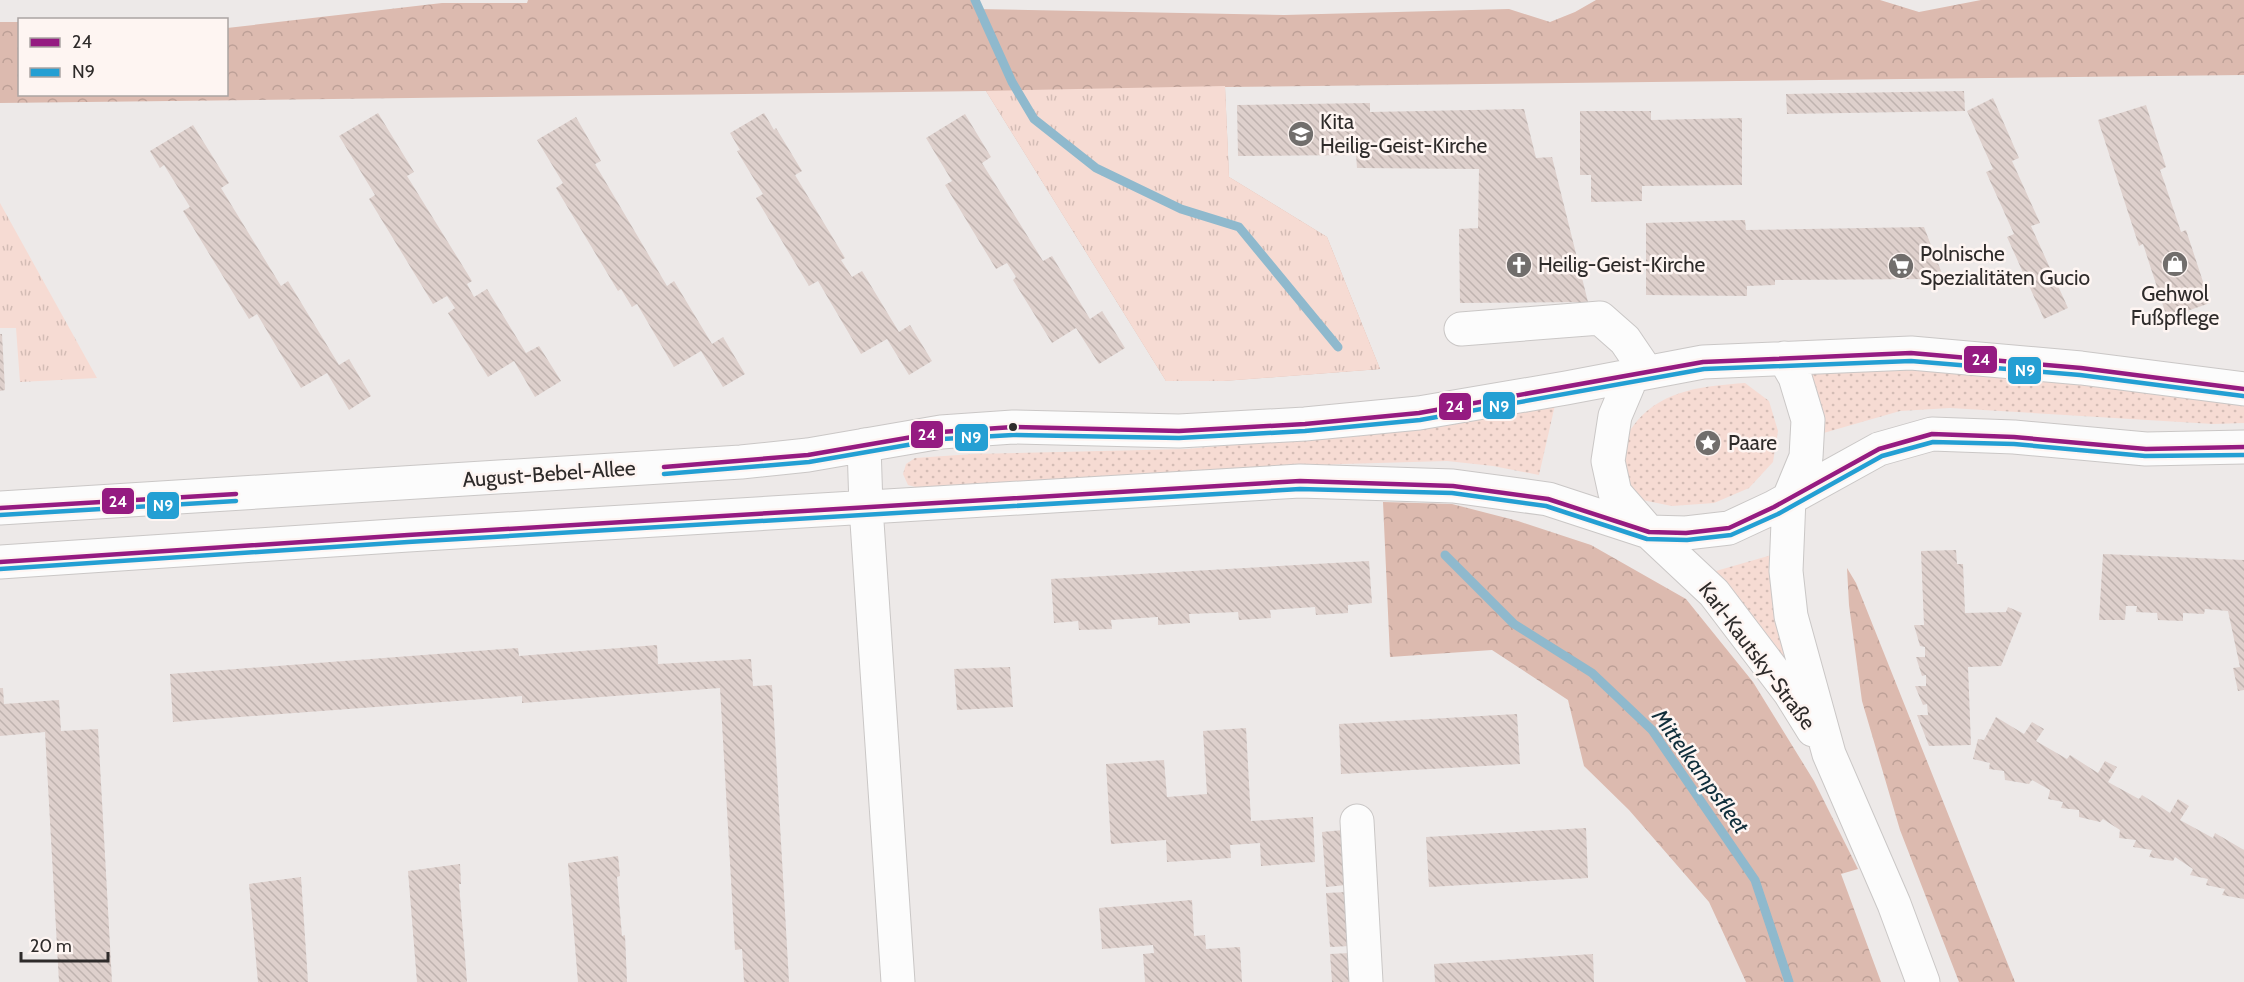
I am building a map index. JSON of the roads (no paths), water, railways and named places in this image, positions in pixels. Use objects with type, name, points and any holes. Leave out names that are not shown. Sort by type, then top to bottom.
[{"type":"street","points":[[1461,329],[1600,318],[1625,340],[1639,374]]},
{"type":"street","points":[[1784,358],[1911,353],[2059,366],[2244,389]]},
{"type":"street","name":"August-Bebel-Allee","points":[[0,508],[741,462],[941,432],[1013,427],[1179,431],[1305,424],[1419,413],[1703,362],[1784,358]]},
{"type":"street","name":"Karl-Kautsky-Straße","points":[[1784,358],[1795,377],[1808,420],[1806,457],[1788,498],[1786,571],[1791,616],[1829,754],[1893,904],[1923,982]]},
{"type":"street","name":"Karl-Kautsky-Straße","points":[[1639,374],[1615,416],[1608,461],[1615,493],[1649,532],[1714,593],[1790,693],[1829,754]]},
{"type":"street","points":[[0,562],[1300,481],[1453,486],[1548,499],[1649,532],[1686,533],[1729,528],[1774,507],[1879,449],[1932,434],[2014,437],[2146,449],[2244,447]]},
{"type":"street","points":[[864,445],[866,507],[898,982]]},
{"type":"street","points":[[1357,821],[1366,982]]},
{"type":"waterway","name":"Mittelkampsfleet","points":[[975,0],[1012,82],[1034,119],[1096,168],[1181,209],[1239,227],[1338,347]]},
{"type":"waterway","name":"Mittelkampsfleet","points":[[1445,555],[1514,624],[1592,673],[1652,730],[1755,880],[1789,982]]},
{"type":"place","name":"Kita Heilig-Geist-Kirche","points":[[1301,134]]},
{"type":"place","name":"Gehwol Fußpflege","points":[[2175,264]]},
{"type":"place","name":"Heilig-Geist-Kirche","points":[[1519,265]]},
{"type":"place","name":"Polnische Spezialitäten Gucio","points":[[1901,266]]},
{"type":"place","name":"Paare","points":[[1708,443]]}]
